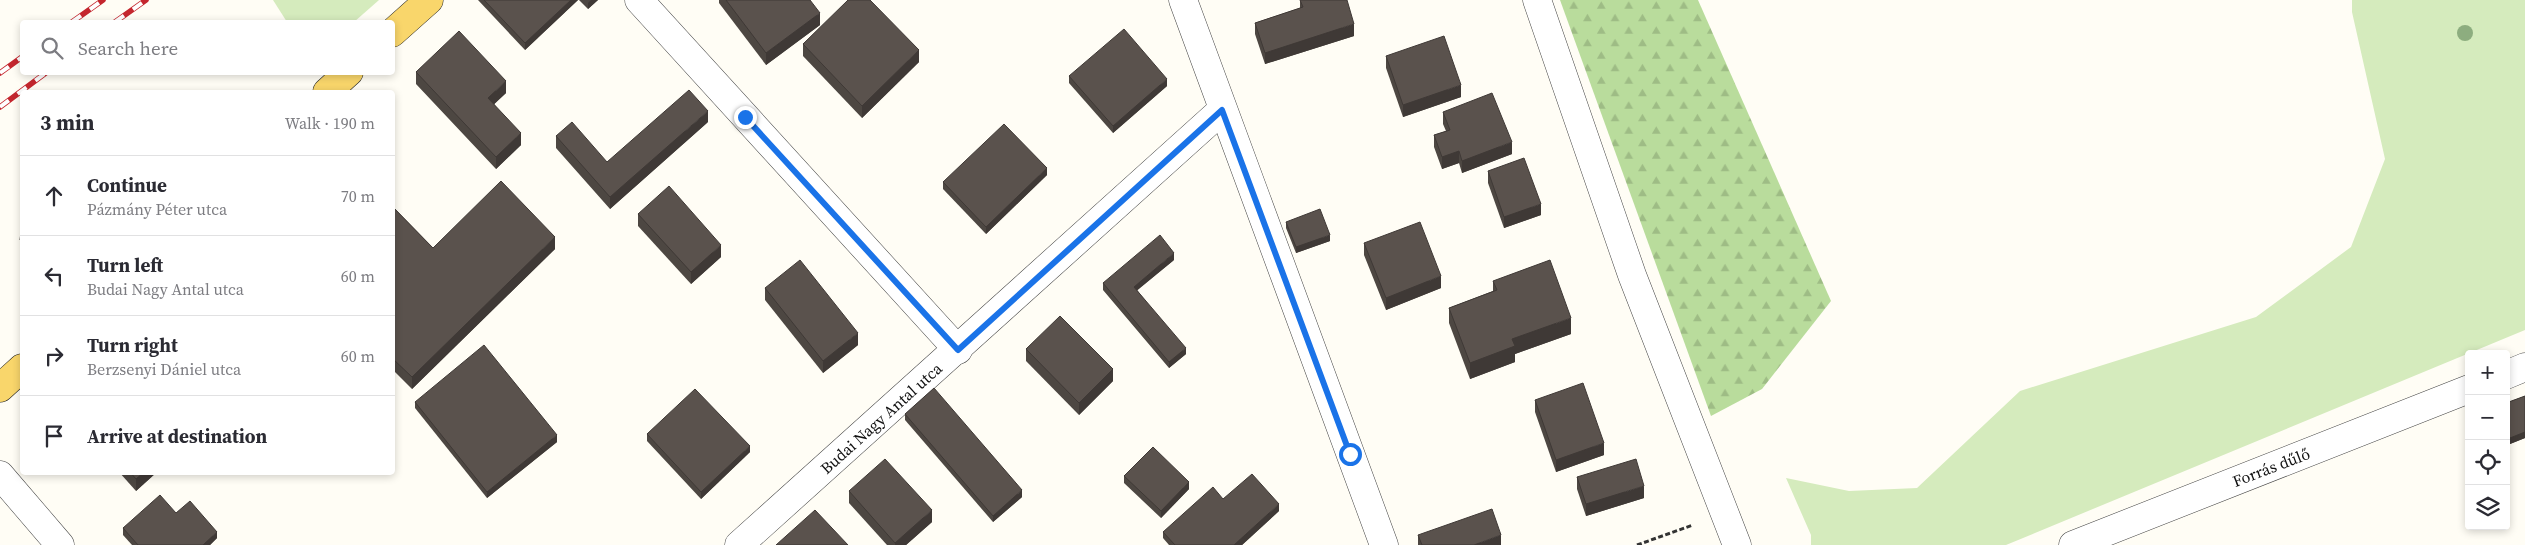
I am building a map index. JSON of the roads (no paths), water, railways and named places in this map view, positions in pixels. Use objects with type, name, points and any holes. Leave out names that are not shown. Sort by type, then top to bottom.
[{"type":"main road","points":[[395,30],[429,0]]},
{"type":"main road","points":[[328,90],[346,75]]},
{"type":"main road","points":[[0,388],[20,370]]},
{"type":"street","points":[[639,0],[958,350]]},
{"type":"street","points":[[1183,0],[1384,545]]},
{"type":"street","points":[[1537,0],[1632,275],[1737,545]]},
{"type":"street","name":"Budai Nagy Antal utca","points":[[739,545],[958,350],[1222,110]]},
{"type":"street","points":[[2510,373],[2525,367]]},
{"type":"street","name":"Forrás dűlő","points":[[2074,545],[2465,392]]},
{"type":"street","points":[[0,475],[60,545]]},
{"type":"railway","points":[[75,20],[103,0]]},
{"type":"railway","points":[[118,20],[146,0]]},
{"type":"railway","points":[[0,73],[20,58]]},
{"type":"railway","points":[[23,90],[43,75]]},
{"type":"railway","points":[[0,107],[20,92]]}]
